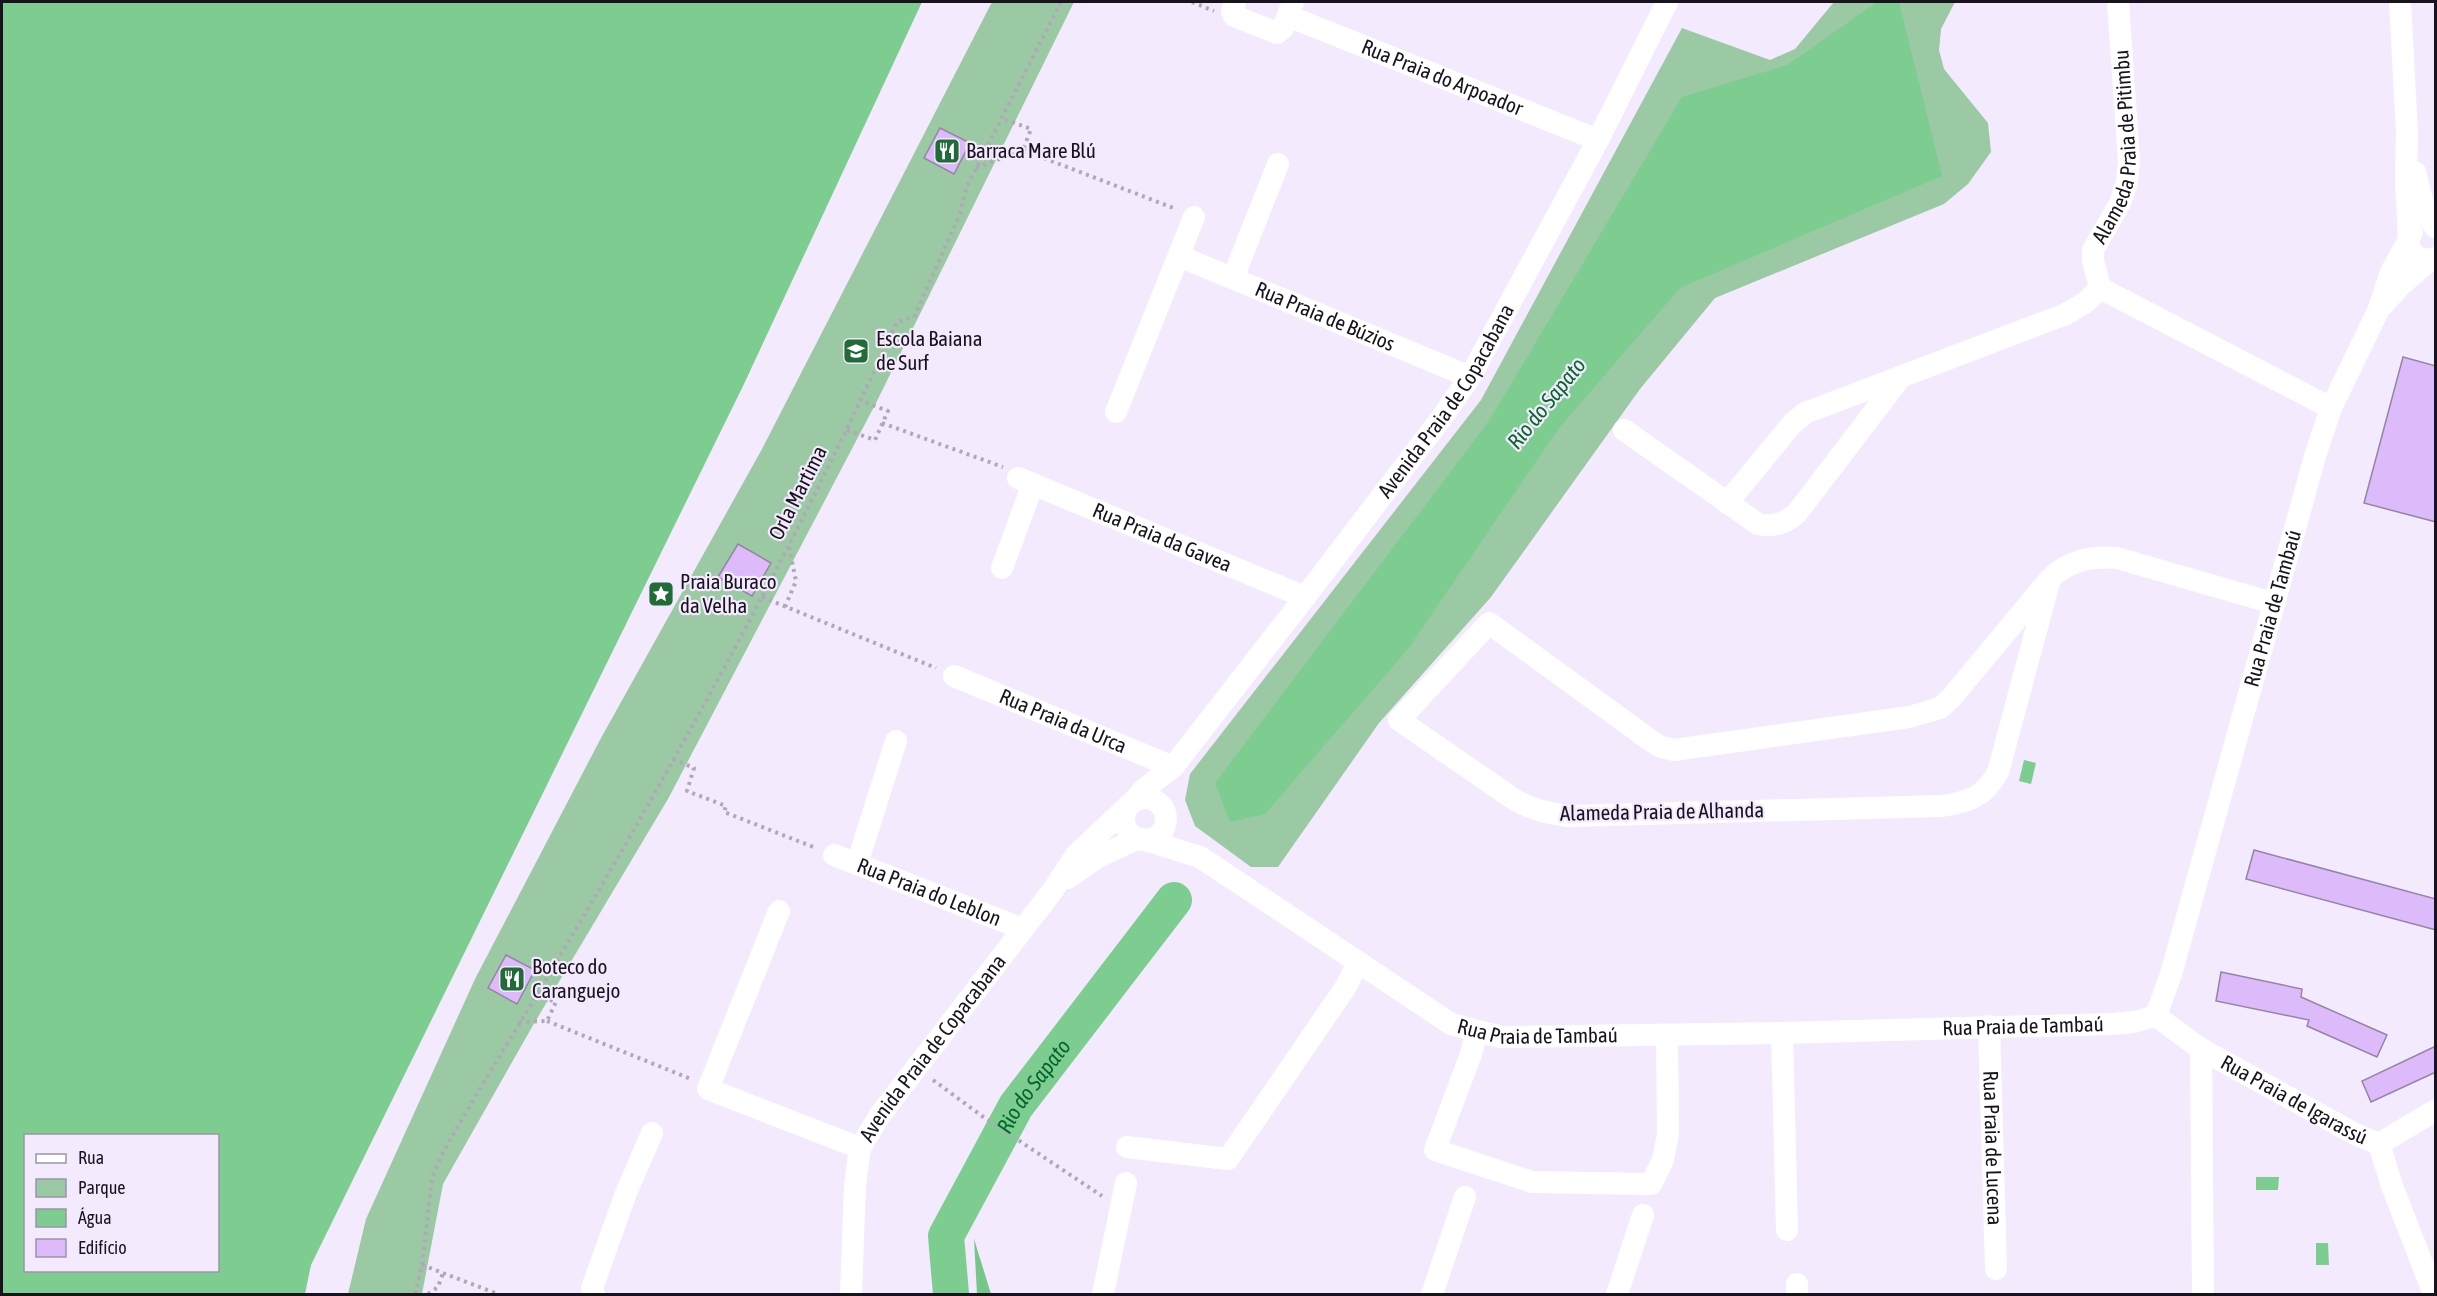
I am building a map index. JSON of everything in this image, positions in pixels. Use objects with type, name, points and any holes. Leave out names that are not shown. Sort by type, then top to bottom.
[{"type":"street","name":"Rua Praia do Arpoador","points":[[1235,2],[1232,11],[1234,16],[1274,33],[1282,30],[1291,9],[1598,140]]},
{"type":"street","name":"Avenida Praia de Copacabana","points":[[850,1294],[855,1185],[860,1148],[880,1114],[1053,890],[1076,855],[1143,790],[1173,767],[1443,416],[1470,377],[1598,140],[1667,2]]},
{"type":"street","name":"Alameda Praia de Pitimbu","points":[[2100,288],[2092,260],[2093,250],[2120,203],[2127,182],[2128,161],[2118,2]]},
{"type":"street","points":[[2400,2],[2407,133],[2406,179],[2409,240],[2412,254],[2416,258],[2433,260]]},
{"type":"street","points":[[2407,133],[2420,197],[2435,227]]},
{"type":"street","points":[[1233,278],[1278,164]]},
{"type":"street","points":[[1116,412],[1194,217]]},
{"type":"street","points":[[2409,240],[2411,233],[2422,225],[2435,227]]},
{"type":"street","name":"Rua Praia de Tambaú","points":[[1165,815],[1180,836],[1200,857],[1358,963],[1451,1024],[1501,1037],[1782,1033],[2111,1024],[2134,1022],[2156,1016],[2171,974],[2316,453],[2331,408],[2378,310],[2391,272],[2409,240]]},
{"type":"street","name":"Rua Praia de Búzios","points":[[1179,256],[1470,377]]},
{"type":"street","name":"Rua Praia de Tambaú","points":[[2378,310],[2400,286],[2433,260]]},
{"type":"street","points":[[1727,503],[1798,417],[2066,314],[2086,302],[2100,288],[2331,408]]},
{"type":"street","points":[[1624,430],[1758,524],[1777,525],[1788,521],[1797,513],[1901,377]]},
{"type":"street","points":[[1002,568],[1025,481]]},
{"type":"street","name":"Rua Praia da Gavea","points":[[1025,481],[1305,597]]},
{"type":"street","name":"Alameda Praia de Alhanda","points":[[2050,579],[1998,772],[1990,786],[1977,796],[1961,803],[1930,806],[1686,813],[1569,816],[1548,814],[1530,809],[1515,800],[1399,720],[1489,623],[1650,740],[1661,747],[1674,750],[1925,714],[1940,708],[1951,698],[2050,579],[2061,568],[2098,556],[2117,558],[2273,603]]},
{"type":"street","name":"Rua Praia da Urca","points":[[954,676],[1173,767]]},
{"type":"street","points":[[857,864],[896,741]]},
{"type":"street","name":"Avenida Praia de Copacabana","points":[[1165,815],[1166,792],[1173,767]]},
{"type":"street","points":[[1138,799],[1152,799],[1162,807],[1165,815],[1162,831],[1153,838],[1141,839],[1133,836],[1125,825],[1126,811],[1130,804],[1138,799]]},
{"type":"street","name":"Avenida Praia de Copacabana","points":[[1053,890],[1090,862],[1141,839]]},
{"type":"street","name":"Rua Praia de Tambaú","points":[[1141,839],[1200,857]]},
{"type":"street","name":"Rua Praia do Leblon","points":[[834,855],[1023,929]]},
{"type":"street","points":[[779,910],[708,1089],[860,1148]]},
{"type":"street","points":[[1127,1147],[1227,1159],[1345,988],[1358,963]]},
{"type":"street","name":"Rua Praia de Igarassú","points":[[2156,1016],[2200,1049],[2353,1133],[2379,1144],[2436,1110]]},
{"type":"street","name":"Rua Praia de Lucena","points":[[1989,1026],[1996,1269]]},
{"type":"street","points":[[1477,1032],[1472,1054],[1435,1150],[1532,1182],[1556,1183],[1651,1184],[1663,1160],[1668,1134],[1667,1035]]},
{"type":"street","points":[[1782,1033],[1787,1230]]},
{"type":"street","points":[[2200,1049],[2202,1294]]},
{"type":"street","points":[[594,1294],[592,1288],[609,1239],[652,1133]]},
{"type":"street","points":[[2379,1144],[2388,1177],[2434,1294]]},
{"type":"street","points":[[1106,1293],[1126,1183]]},
{"type":"street","points":[[1432,1294],[1465,1197]]},
{"type":"street","points":[[1617,1294],[1643,1215]]},
{"type":"path","name":"Orla Martima","points":[[415,1294],[422,1265],[432,1178],[440,1158],[673,759],[762,597],[862,401],[897,322],[914,317],[959,216],[976,168],[1061,2]]},
{"type":"path","points":[[1001,118],[1031,129],[1023,150]]},
{"type":"path","points":[[976,168],[1023,150],[1194,217]]},
{"type":"path","points":[[847,430],[875,440],[888,411],[862,401]]},
{"type":"path","points":[[882,423],[1004,467],[1025,481]]},
{"type":"path","points":[[785,607],[796,581],[789,546]]},
{"type":"path","points":[[762,597],[954,676]]},
{"type":"path","points":[[673,759],[694,768],[687,790],[726,806],[724,812],[834,855]]},
{"type":"path","points":[[537,995],[555,1002],[547,1021]]},
{"type":"path","points":[[519,1022],[547,1021],[689,1079],[708,1089]]},
{"type":"path","points":[[915,1068],[1026,1146],[1121,1208]]},
{"type":"path","points":[[422,1265],[498,1294]]},
{"type":"path","points":[[428,1294],[438,1287],[443,1273]]},
{"type":"green space","points":[[992,2],[1074,2],[876,403],[668,799],[532,1027],[443,1184],[422,1294],[348,1294],[366,1219],[475,979],[601,738],[762,449]]},
{"type":"green space","points":[[1834,2],[1955,2],[1941,29],[1939,50],[1944,69],[1988,123],[1991,152],[1968,184],[1944,204],[1715,298],[1640,389],[1491,597],[1379,723],[1278,867],[1251,867],[1195,826],[1185,800],[1190,774],[1481,400],[1682,28],[1770,60],[1795,49]]},
{"type":"shaded area","points":[[974,1239],[991,1294],[977,1294]]},
{"type":"water","points":[[2,2],[922,2],[744,384],[311,1265],[305,1294],[2,1294]]},
{"type":"water","points":[[1877,2],[1899,2],[1942,176],[1680,288],[1559,428],[1408,649],[1265,814],[1230,822],[1215,783],[1489,421],[1682,97],[1787,65]]},
{"type":"water","points":[[2024,760],[2036,763],[2031,784],[2019,781]]},
{"type":"water","points":[[2256,1177],[2279,1177],[2278,1190],[2256,1190]]},
{"type":"water","points":[[2316,1243],[2328,1243],[2329,1265],[2316,1265]]},
{"type":"building","name":"Barraca Mare Blú","points":[[940,128],[970,143],[954,174],[924,158]]},
{"type":"building","points":[[2403,357],[2436,366],[2436,522],[2364,503]]},
{"type":"building","points":[[738,544],[771,563],[752,596],[718,577]]},
{"type":"building","points":[[2254,850],[2436,899],[2436,930],[2246,879]]},
{"type":"building","name":"Boteco do Caranguejo","points":[[506,955],[535,970],[517,1004],[488,988]]},
{"type":"building","points":[[2221,972],[2302,989],[2301,997],[2387,1035],[2377,1057],[2307,1026],[2309,1020],[2216,1001]]},
{"type":"building","points":[[2436,1046],[2436,1072],[2371,1102],[2362,1081]]},
{"type":"waterway","name":"Rio do Sapato","points":[[951,1294],[946,1236],[1016,1106],[1174,900]]},
{"type":"place","name":"Barraca Mare Blú","points":[[947,151]]},
{"type":"place","name":"Escola Baiana de Surf","points":[[856,351]]},
{"type":"place","name":"Praia Buraco da Velha","points":[[661,594]]},
{"type":"place","name":"Boteco do Caranguejo","points":[[512,979]]}]
